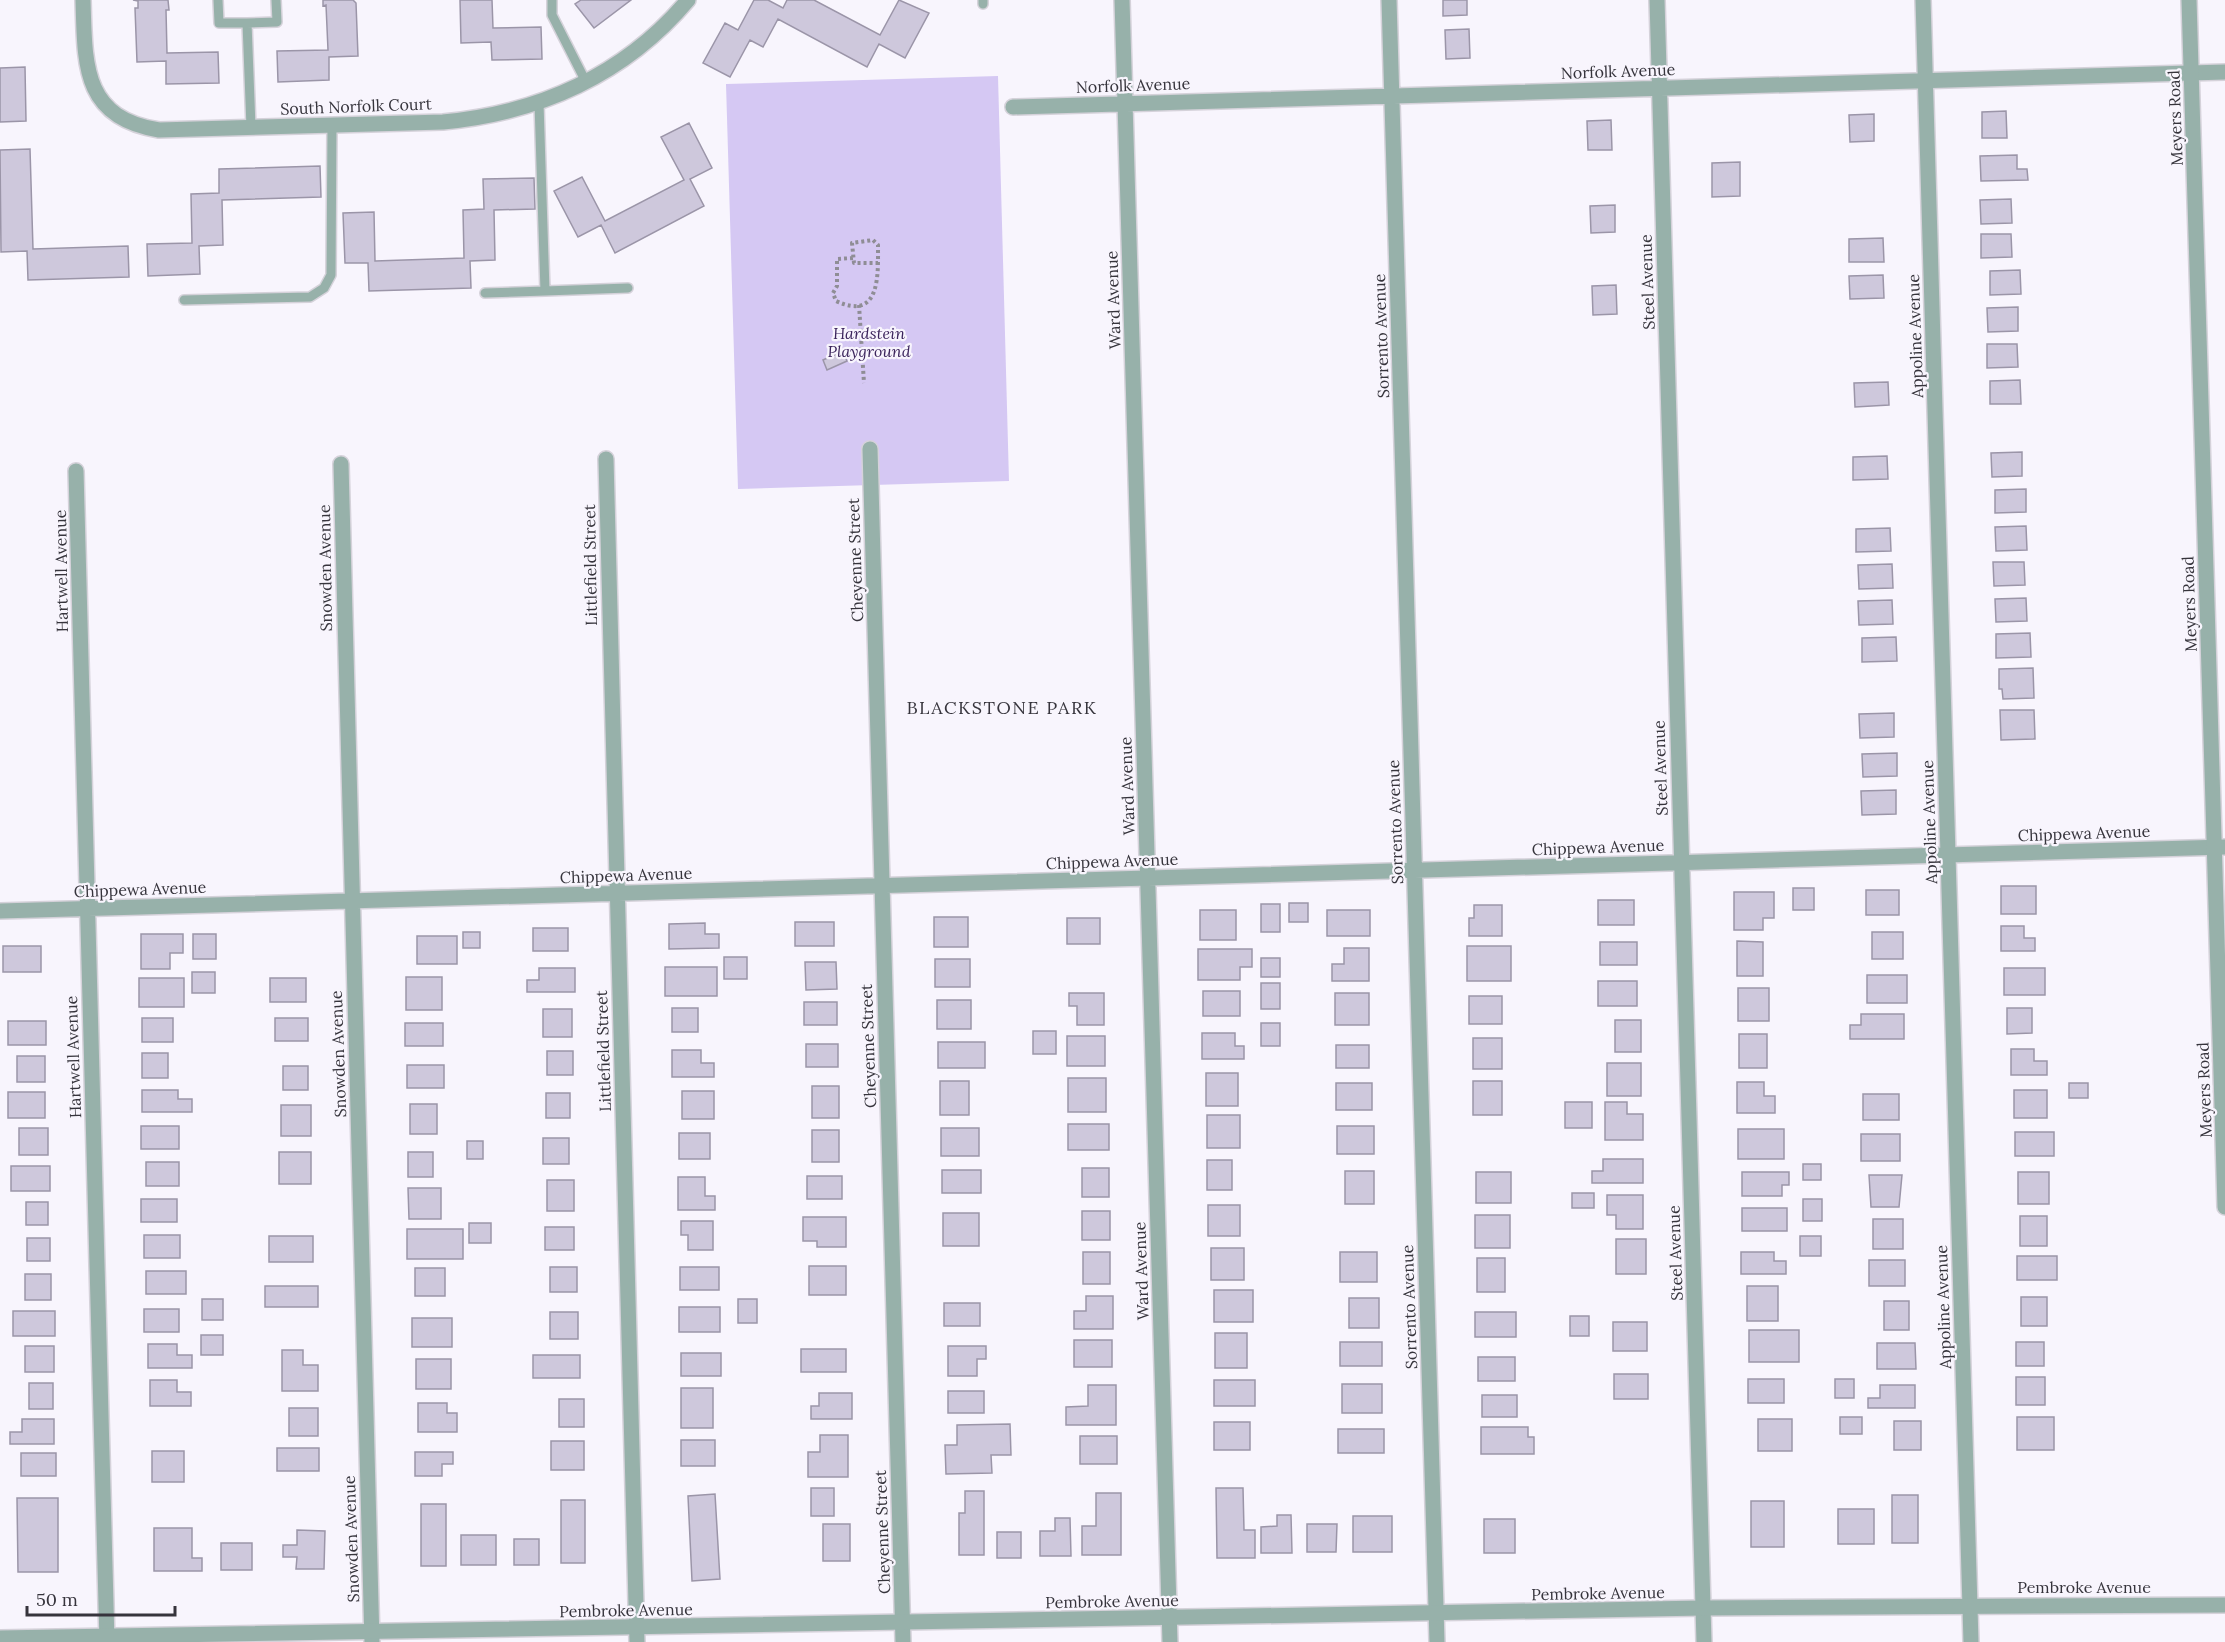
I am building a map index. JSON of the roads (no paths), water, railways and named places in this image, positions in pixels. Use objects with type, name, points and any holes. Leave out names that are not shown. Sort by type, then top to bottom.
[{"type":"street","name":"South Norfolk Court","points":[[83,0],[87,73],[99,98],[112,112],[134,125],[159,130],[475,119],[539,103],[586,82],[640,49],[688,0]]},
{"type":"street","name":"Ward Avenue","points":[[1122,0],[1170,1642]]},
{"type":"street","name":"Sorrento Avenue","points":[[1389,0],[1437,1642]]},
{"type":"street","name":"Steel Avenue","points":[[1657,0],[1704,1642]]},
{"type":"street","name":"Appoline Avenue","points":[[1923,0],[1971,1642]]},
{"type":"street","name":"Meyers Road","points":[[2189,0],[2220,847],[2225,1207]]},
{"type":"street","name":"Norfolk Avenue","points":[[1013,106],[2225,72]]},
{"type":"street","name":"Cheyenne Street","points":[[870,449],[903,1642]]},
{"type":"street","name":"Littlefield Street","points":[[606,459],[637,1635]]},
{"type":"street","name":"Snowden Avenue","points":[[341,464],[371,1637]]},
{"type":"street","name":"Hartwell Avenue","points":[[76,471],[107,1639]]},
{"type":"street","name":"Chippewa Avenue","points":[[0,911],[2220,847]]},
{"type":"street","name":"Pembroke Avenue","points":[[0,1638],[637,1635],[902,1623],[1703,1608],[2225,1605]]},
{"type":"lane","points":[[218,0],[219,23],[277,22],[276,0]]},
{"type":"lane","points":[[552,0],[552,15],[586,82]]},
{"type":"lane","points":[[248,23],[251,127]]},
{"type":"lane","points":[[539,103],[545,291]]},
{"type":"lane","points":[[184,300],[310,297],[324,288],[331,275],[332,125]]},
{"type":"lane","points":[[485,293],[628,288]]},
{"type":"district","name":"BLACKSTONE PARK","points":[[1002,708]]},
{"type":"park label","name":"Hardstein Playground","points":[[869,342]]}]
